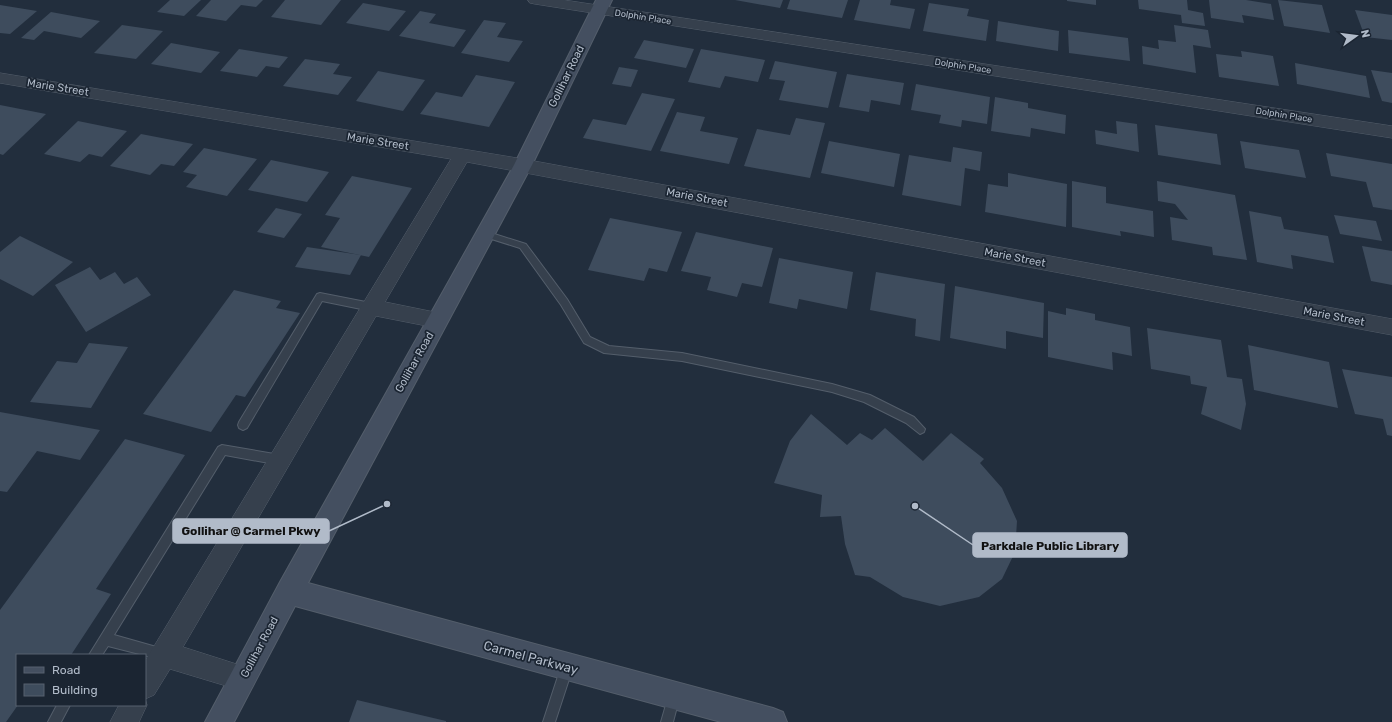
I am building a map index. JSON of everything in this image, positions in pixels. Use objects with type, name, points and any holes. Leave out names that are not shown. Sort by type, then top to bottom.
[{"type":"main road","name":"Gollihar Road","points":[[219,722],[289,591],[523,165],[601,5]]},
{"type":"main road","name":"Carmel Parkway","points":[[289,591],[773,722]]},
{"type":"street","name":"Dolphin Place","points":[[535,0],[601,5],[1392,132]]},
{"type":"street","name":"Marie Street","points":[[0,78],[523,165],[1392,327]]},
{"type":"street","points":[[146,684],[462,155]]},
{"type":"street","points":[[372,307],[437,320]]},
{"type":"street","points":[[164,654],[243,678]]},
{"type":"street","points":[[124,722],[133,706]]},
{"type":"lane","points":[[485,234],[523,246],[564,302],[587,340],[608,350],[682,357],[832,388],[866,398],[910,420],[920,429]]},
{"type":"lane","points":[[242,425],[320,297],[372,307]]},
{"type":"lane","points":[[96,654],[222,450],[280,460]]},
{"type":"lane","points":[[105,639],[164,654]]},
{"type":"lane","points":[[549,722],[567,667]]},
{"type":"lane","points":[[667,722],[674,695]]},
{"type":"lane","points":[[54,722],[63,706]]},
{"type":"building","points":[[170,0],[201,0],[184,16],[157,12]]},
{"type":"building","points":[[211,0],[263,0],[256,7],[241,5],[226,21],[196,16]]},
{"type":"building","points":[[285,0],[341,0],[321,25],[271,17]]},
{"type":"building","points":[[735,0],[783,0],[780,8]]},
{"type":"building","points":[[790,0],[848,0],[842,18],[787,9]]},
{"type":"building","points":[[860,0],[891,0],[890,5],[915,9],[910,29],[854,20]]},
{"type":"building","points":[[1096,0],[1096,5],[1067,1]]},
{"type":"building","points":[[1138,0],[1187,0],[1188,10],[1203,13],[1205,26],[1182,23],[1181,15],[1139,9]]},
{"type":"building","points":[[1209,0],[1246,0],[1271,4],[1274,20],[1242,15],[1244,23],[1211,18]]},
{"type":"building","points":[[1278,0],[1322,5],[1330,33],[1284,26]]},
{"type":"building","points":[[363,3],[406,11],[389,31],[346,23]]},
{"type":"building","points":[[929,3],[969,9],[967,16],[989,20],[986,41],[923,31]]},
{"type":"building","points":[[0,5],[37,11],[10,34],[0,33]]},
{"type":"building","points":[[1355,10],[1392,15],[1392,40],[1365,37]]},
{"type":"building","points":[[420,11],[436,14],[429,23],[466,30],[454,47],[399,36]]},
{"type":"building","points":[[51,12],[100,21],[81,38],[44,31],[34,40],[21,38]]},
{"type":"building","points":[[484,20],[506,23],[497,37],[523,41],[509,62],[461,53]]},
{"type":"building","points":[[998,21],[1059,31],[1058,51],[996,41]]},
{"type":"building","points":[[122,25],[163,31],[136,59],[94,53]]},
{"type":"building","points":[[1174,25],[1208,30],[1211,48],[1193,45],[1196,73],[1143,64],[1142,46],[1159,49],[1158,40],[1176,42]]},
{"type":"building","points":[[1068,30],[1128,38],[1130,61],[1069,53]]},
{"type":"building","points":[[644,40],[694,49],[686,68],[634,58]]},
{"type":"building","points":[[171,43],[220,52],[201,73],[151,64]]},
{"type":"building","points":[[239,49],[288,57],[279,68],[266,66],[257,77],[220,71]]},
{"type":"building","points":[[701,49],[765,60],[758,82],[725,76],[720,88],[688,82]]},
{"type":"building","points":[[1241,51],[1273,56],[1279,86],[1219,77],[1216,54],[1242,57]]},
{"type":"building","points":[[305,59],[340,64],[333,74],[352,77],[338,95],[283,86]]},
{"type":"building","points":[[775,61],[837,72],[828,108],[779,100],[785,81],[769,79]]},
{"type":"building","points":[[1295,63],[1366,76],[1370,98],[1297,84]]},
{"type":"building","points":[[619,67],[638,70],[631,87],[612,84]]},
{"type":"building","points":[[1371,70],[1392,73],[1392,103],[1382,101]]},
{"type":"building","points":[[378,71],[425,80],[403,111],[356,101]]},
{"type":"building","points":[[847,74],[904,83],[900,105],[871,100],[869,112],[839,107]]},
{"type":"building","points":[[476,75],[515,82],[489,127],[420,114],[436,92],[462,97]]},
{"type":"building","points":[[916,84],[990,97],[987,124],[962,120],[961,127],[939,123],[941,115],[911,110]]},
{"type":"building","points":[[642,93],[675,99],[651,151],[583,138],[593,119],[626,125]]},
{"type":"building","points":[[995,97],[1028,103],[1028,108],[1066,115],[1065,134],[1031,128],[1030,137],[991,131]]},
{"type":"building","points":[[0,105],[46,114],[3,155],[0,154]]},
{"type":"building","points":[[677,112],[705,117],[700,131],[738,138],[729,164],[660,151]]},
{"type":"building","points":[[796,118],[825,123],[810,178],[744,166],[757,129],[790,135]]},
{"type":"building","points":[[78,121],[127,131],[102,157],[89,154],[80,162],[44,154]]},
{"type":"building","points":[[1116,121],[1137,124],[1139,152],[1096,144],[1095,130],[1117,134]]},
{"type":"building","points":[[1155,125],[1217,134],[1221,165],[1158,155]]},
{"type":"building","points":[[141,134],[193,144],[174,166],[161,164],[150,175],[110,166]]},
{"type":"building","points":[[829,141],[900,154],[894,187],[821,173]]},
{"type":"building","points":[[1240,141],[1299,150],[1306,178],[1245,168]]},
{"type":"building","points":[[953,147],[982,152],[980,171],[965,168],[961,206],[902,195],[909,155],[951,162]]},
{"type":"building","points":[[204,148],[257,159],[227,196],[186,187],[197,175],[183,172]]},
{"type":"building","points":[[1326,153],[1392,164],[1392,210],[1373,207],[1366,182],[1331,176]]},
{"type":"building","points":[[271,160],[329,172],[307,202],[248,190]]},
{"type":"building","points":[[1008,173],[1067,184],[1066,227],[985,212],[988,184],[1008,187]]},
{"type":"building","points":[[352,176],[412,188],[369,257],[321,247],[340,218],[325,215]]},
{"type":"building","points":[[1072,181],[1106,187],[1106,203],[1153,211],[1154,237],[1120,231],[1121,236],[1072,227]]},
{"type":"building","points":[[1157,181],[1235,195],[1247,260],[1213,255],[1212,247],[1172,240],[1170,217],[1188,220],[1175,204],[1158,201]]},
{"type":"building","points":[[276,208],[302,214],[284,238],[257,232]]},
{"type":"building","points":[[1249,211],[1281,217],[1284,229],[1328,236],[1334,263],[1291,255],[1293,269],[1257,262]]},
{"type":"building","points":[[1334,215],[1376,221],[1382,241],[1340,234]]},
{"type":"building","points":[[610,218],[682,232],[667,272],[649,268],[644,281],[588,270]]},
{"type":"building","points":[[696,232],[773,248],[762,287],[742,283],[737,297],[707,290],[711,277],[681,271]]},
{"type":"building","points":[[20,236],[73,262],[33,296],[0,279],[0,252]]},
{"type":"building","points":[[1362,246],[1392,251],[1392,285],[1371,281]]},
{"type":"building","points":[[307,247],[361,255],[350,275],[295,267]]},
{"type":"building","points":[[779,258],[853,272],[847,309],[799,299],[797,309],[769,303]]},
{"type":"building","points":[[90,267],[100,280],[115,272],[124,284],[137,277],[151,295],[86,332],[55,285]]},
{"type":"building","points":[[876,272],[945,284],[940,341],[915,336],[916,319],[870,310]]},
{"type":"building","points":[[955,286],[1044,303],[1043,338],[1006,331],[1006,349],[950,338]]},
{"type":"building","points":[[234,290],[281,301],[276,308],[300,313],[245,397],[236,395],[211,432],[143,414]]},
{"type":"building","points":[[1066,308],[1095,314],[1095,320],[1130,327],[1132,356],[1112,352],[1113,370],[1048,357],[1048,311],[1066,315]]},
{"type":"building","points":[[1147,328],[1221,340],[1227,377],[1242,379],[1246,404],[1241,430],[1201,414],[1207,387],[1191,384],[1190,376],[1151,369]]},
{"type":"building","points":[[89,343],[128,347],[91,408],[30,402],[57,361],[77,363]]},
{"type":"building","points":[[1248,345],[1329,362],[1338,408],[1254,390]]},
{"type":"building","points":[[1342,369],[1392,377],[1392,436],[1387,435],[1383,419],[1355,414]]},
{"type":"building","points":[[0,412],[100,430],[80,460],[37,451],[7,492],[0,491]]},
{"type":"building","points":[[811,414],[847,445],[860,433],[872,440],[885,428],[923,461],[951,433],[984,459],[980,463],[1002,488],[1017,521],[1015,552],[1002,579],[979,597],[940,606],[903,597],[870,577],[855,575],[845,544],[841,516],[820,517],[822,495],[774,483],[790,441]]},
{"type":"building","points":[[125,439],[185,455],[96,589],[111,594],[72,654],[16,654],[16,706],[17,706],[6,722],[0,722],[0,610]]},
{"type":"building","points":[[357,700],[446,721],[446,722],[349,722]]},
{"type":"place","name":"Gollihar @ Carmel Pkwy","points":[[387,504]]},
{"type":"place","name":"Parkdale Public Library","points":[[915,506]]}]
